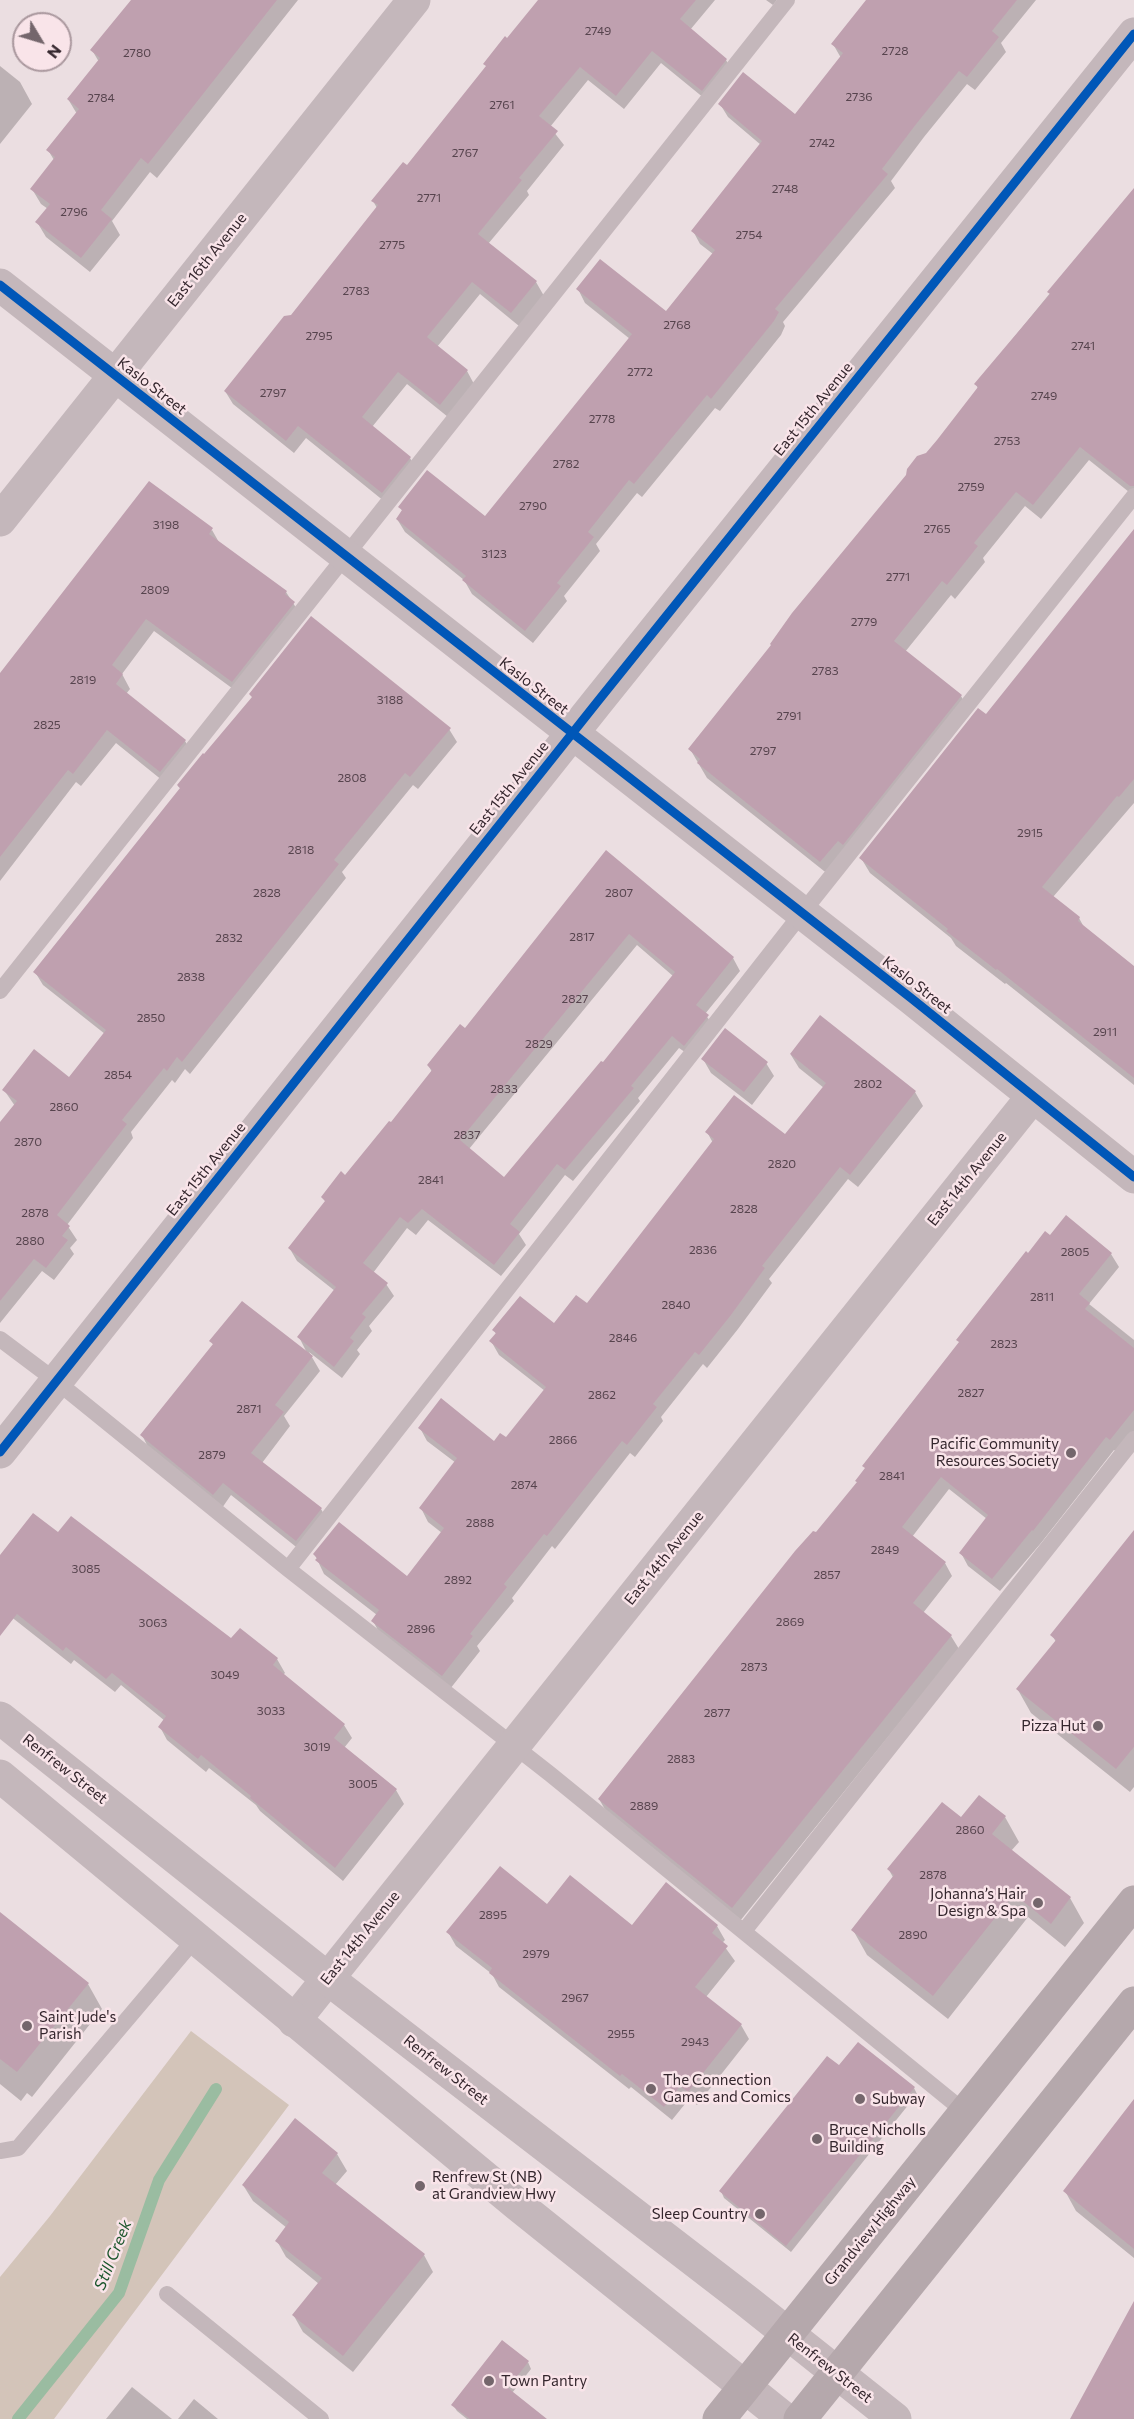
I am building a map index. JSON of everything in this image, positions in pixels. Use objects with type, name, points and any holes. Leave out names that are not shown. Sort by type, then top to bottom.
[{"type":"main road","name":"Grandview Highway","points":[[719,2419],[1134,1902]]},
{"type":"main road","points":[[800,2419],[1134,2003]]},
{"type":"street","name":"East 16th Avenue","points":[[0,520],[414,0]]},
{"type":"street","name":"East 15th Avenue","points":[[0,1452],[571,734],[1134,33]]},
{"type":"street","name":"Kaslo Street","points":[[0,285],[802,913],[1134,1177]]},
{"type":"street","name":"East 14th Avenue","points":[[294,2021],[1033,1096]]},
{"type":"street","name":"Renfrew Street","points":[[0,1718],[327,1978],[895,2419]]},
{"type":"street","points":[[0,1776],[294,2021],[785,2419]]},
{"type":"lane","points":[[0,991],[788,0]]},
{"type":"lane","points":[[288,1569],[802,913],[1134,496]]},
{"type":"lane","points":[[0,1338],[288,1569],[514,1746],[965,2112]]},
{"type":"lane","points":[[744,1931],[1134,1439]]},
{"type":"lane","points":[[0,2151],[18,2148],[195,1939]]},
{"type":"lane","points":[[166,2294],[321,2419]]},
{"type":"shaded area","points":[[191,2031],[289,2105],[54,2419],[0,2419],[0,2277],[50,2216]]},
{"type":"building","points":[[131,0],[277,0],[148,164],[141,158],[101,210],[112,219],[81,258],[35,222],[50,204],[30,189],[55,157],[46,150],[79,109],[67,99],[100,58],[90,50]]},
{"type":"building","points":[[538,0],[696,0],[680,19],[727,59],[702,91],[652,51],[616,96],[580,67],[539,116],[558,131],[519,178],[522,180],[478,234],[537,281],[511,313],[472,282],[427,337],[468,370],[440,405],[398,372],[362,417],[411,457],[382,493],[298,426],[286,441],[224,391],[284,316],[291,315],[378,205],[371,201],[403,162],[407,165],[486,66],[483,64],[505,36],[507,38]]},
{"type":"building","points":[[866,0],[1017,0],[992,31],[999,37],[967,77],[959,71],[917,123],[882,169],[888,174],[775,309],[779,312],[774,321],[711,399],[707,395],[634,484],[629,480],[588,532],[594,537],[557,583],[561,586],[525,631],[462,580],[466,576],[396,519],[402,510],[398,507],[427,470],[485,516],[632,334],[576,289],[600,259],[666,311],[715,250],[691,231],[762,141],[718,104],[743,72],[795,114],[843,53],[831,44]]},
{"type":"building","points":[[1134,188],[1134,486],[1130,486],[1080,447],[1033,505],[1016,492],[974,543],[978,546],[947,585],[942,581],[894,641],[962,695],[843,845],[838,841],[820,862],[697,763],[700,759],[688,749],[771,645],[792,613],[906,475],[907,469],[917,456],[926,453],[937,440],[978,387],[974,384],[1050,294],[1047,292]]},
{"type":"building","points":[[149,481],[213,528],[209,534],[287,591],[285,594],[295,602],[232,682],[146,619],[112,665],[123,674],[116,684],[186,740],[160,772],[107,730],[73,774],[68,770],[0,857],[0,673]]},
{"type":"building","points":[[1134,529],[1134,779],[1119,797],[1117,796],[1042,887],[1080,917],[1078,921],[1134,966],[1134,1078],[946,931],[948,929],[859,858],[978,708],[986,714]]},
{"type":"building","points":[[311,616],[451,728],[410,777],[405,773],[334,860],[339,864],[182,1062],[177,1057],[167,1071],[164,1068],[122,1120],[127,1124],[57,1215],[70,1226],[62,1236],[68,1240],[46,1268],[34,1259],[0,1301],[0,1122],[17,1101],[2,1090],[34,1049],[69,1077],[106,1030],[33,972],[180,788],[177,785],[252,697],[249,694]]},
{"type":"building","points":[[606,850],[734,957],[696,1005],[709,1015],[684,1046],[672,1036],[631,1086],[634,1088],[565,1170],[557,1164],[510,1224],[520,1232],[494,1265],[422,1209],[408,1223],[400,1217],[363,1263],[388,1283],[362,1314],[366,1317],[350,1338],[354,1341],[334,1367],[297,1337],[336,1287],[288,1248],[325,1201],[321,1197],[341,1171],[345,1175],[389,1121],[391,1122],[432,1070],[427,1065],[460,1024],[465,1028]],"holes":[[[629,934],[675,972],[603,1062],[601,1061],[504,1177],[460,1140]]]},
{"type":"building","points":[[820,1015],[916,1091],[850,1175],[840,1167],[762,1266],[765,1268],[731,1315],[699,1355],[695,1352],[653,1404],[657,1407],[627,1445],[622,1441],[547,1536],[544,1534],[504,1584],[507,1587],[470,1634],[473,1636],[442,1676],[371,1621],[379,1610],[315,1560],[317,1558],[313,1554],[339,1522],[407,1576],[444,1528],[419,1508],[457,1458],[418,1428],[441,1398],[494,1441],[500,1433],[506,1437],[546,1387],[489,1341],[496,1333],[492,1330],[520,1296],[554,1323],[576,1295],[587,1303],[714,1139],[705,1132],[734,1095],[785,1134],[826,1083],[790,1054]]},
{"type":"building","points":[[725,1028],[768,1062],[744,1092],[701,1059]]},
{"type":"building","points":[[1066,1215],[1112,1253],[1079,1294],[1090,1303],[1085,1309],[1134,1348],[1134,1410],[1110,1440],[1106,1437],[1033,1531],[992,1579],[959,1553],[988,1515],[941,1477],[902,1527],[946,1562],[913,1603],[952,1635],[732,1908],[598,1799],[795,1551],[813,1531],[816,1532],[857,1482],[855,1481],[865,1468],[862,1466],[959,1342],[956,1340],[1026,1251],[1028,1253],[1045,1231],[1050,1235]]},
{"type":"building","points":[[242,1301],[313,1356],[275,1405],[284,1412],[251,1453],[322,1508],[296,1541],[223,1483],[213,1495],[140,1435],[213,1344],[209,1341]]},
{"type":"building","points":[[33,1513],[58,1532],[71,1516],[231,1638],[240,1628],[278,1658],[273,1665],[345,1724],[334,1738],[397,1789],[335,1868],[201,1755],[198,1759],[158,1727],[166,1716],[112,1673],[106,1679],[66,1647],[63,1651],[17,1614],[0,1636],[0,1555]]},
{"type":"building","points":[[1134,1530],[1134,1747],[1116,1769],[1016,1689],[1056,1640],[1050,1635]]},
{"type":"building","points":[[979,1795],[1006,1816],[992,1834],[1071,1897],[1051,1924],[1014,1894],[933,1996],[851,1930],[894,1875],[887,1869],[942,1802],[961,1817]]},
{"type":"building","points":[[500,1866],[547,1904],[570,1875],[632,1925],[666,1882],[718,1925],[712,1933],[728,1946],[695,1987],[742,2024],[688,2092],[680,2086],[664,2107],[622,2074],[620,2076],[489,1973],[492,1968],[446,1932]]},
{"type":"building","name":"Saint Jude's Parish","points":[[0,1912],[89,1983],[17,2072],[0,2059]]},
{"type":"building","name":"Bruce Nicholls Building","points":[[858,2042],[915,2087],[786,2246],[719,2191],[827,2056],[839,2065]]},
{"type":"building","points":[[1134,2099],[1134,2249],[1063,2191]]},
{"type":"building","points":[[295,2118],[338,2153],[322,2173],[425,2254],[343,2356],[292,2315],[322,2278],[275,2241],[289,2222],[242,2185]]},
{"type":"building","points":[[1134,2301],[1134,2419],[1070,2419]]},
{"type":"building","name":"Town Pantry","points":[[502,2340],[529,2361],[508,2388],[547,2419],[470,2419],[451,2405]]},
{"type":"waterway","name":"Still Creek","points":[[18,2419],[119,2293],[159,2180],[216,2089]]},
{"type":"cycle path","points":[[0,1452],[598,701],[1134,34]]},
{"type":"cycle path","points":[[0,285],[911,998],[1134,1177]]},
{"type":"place","name":"Pacific Community Resources Society","points":[[1071,1453]]},
{"type":"place","name":"Pizza Hut","points":[[1098,1726]]},
{"type":"place","name":"Johanna’s Hair Design & Spa","points":[[1038,1903]]},
{"type":"place","name":"Saint Jude's Parish","points":[[27,2026]]},
{"type":"place","name":"The Connection Games and Comics","points":[[651,2089]]},
{"type":"place","name":"Subway","points":[[860,2099]]},
{"type":"place","name":"Bruce Nicholls Building","points":[[817,2139]]},
{"type":"place","name":"Renfrew St (NB) at Grandview Hwy","points":[[420,2186]]},
{"type":"place","name":"Sleep Country","points":[[760,2214]]},
{"type":"place","name":"Town Pantry","points":[[489,2381]]}]
